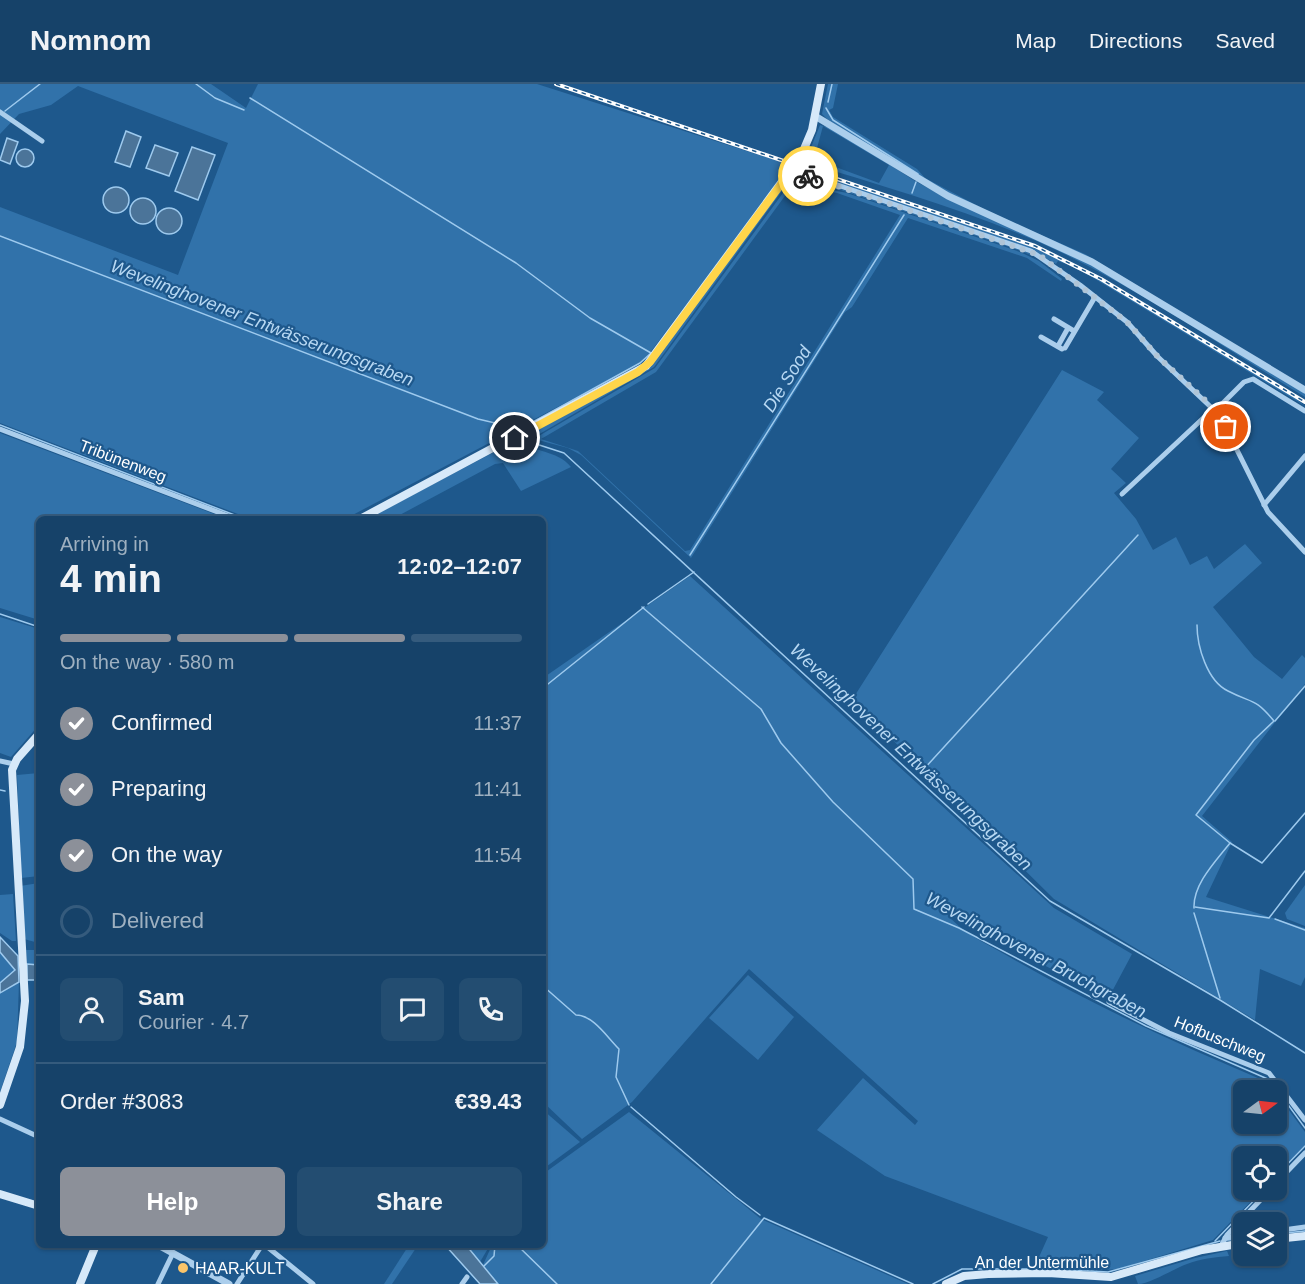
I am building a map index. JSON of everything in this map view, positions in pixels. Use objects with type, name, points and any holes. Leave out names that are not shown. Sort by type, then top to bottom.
[{"type":"main road","points":[[366,516],[646,366],[806,148],[821,84]]},
{"type":"main road","points":[[0,1105],[21,1043],[24,986],[12,782],[14,764],[36,738]]},
{"type":"main road","points":[[0,1194],[36,1205]]},
{"type":"main road","points":[[1287,1238],[1305,1236]]},
{"type":"main road","name":"An der Untermühle","points":[[946,1284],[964,1276],[988,1274],[1048,1273],[1111,1277],[1223,1242],[1233,1242]]},
{"type":"main road","points":[[80,1284],[95,1248]]},
{"type":"street","points":[[0,112],[42,141]]},
{"type":"street","points":[[815,116],[948,196],[1092,262],[1305,390]]},
{"type":"street","points":[[790,172],[816,178],[1041,256],[1127,322],[1158,357],[1214,410],[1226,427],[1264,505],[1282,530],[1305,552]]},
{"type":"street","points":[[1062,348],[1095,297]]},
{"type":"street","points":[[1054,319],[1074,331]]},
{"type":"street","points":[[1062,348],[1068,327]]},
{"type":"street","points":[[1041,337],[1062,348]]},
{"type":"street","points":[[1122,494],[1243,384],[1253,379],[1305,411]]},
{"type":"street","name":"Tribünenweg","points":[[0,429],[228,516]]},
{"type":"street","points":[[1264,505],[1305,456]]},
{"type":"street","points":[[0,761],[14,764]]},
{"type":"street","name":"Hofbuschweg","points":[[1108,1002],[1168,1033],[1269,1073],[1305,1120]]},
{"type":"street","points":[[0,1119],[36,1136]]},
{"type":"street","points":[[1287,1172],[1305,1153]]},
{"type":"street","points":[[1223,1242],[1261,1200]]},
{"type":"street","points":[[1287,1229],[1305,1227]]},
{"type":"street","points":[[1223,1242],[1233,1239]]},
{"type":"street","points":[[164,1248],[229,1284]]},
{"type":"street","points":[[237,1284],[261,1248]]},
{"type":"street","points":[[267,1248],[313,1284]]},
{"type":"street","points":[[158,1284],[173,1253]]},
{"type":"street","points":[[462,1284],[467,1277]]},
{"type":"shaded area","points":[[0,84],[211,84],[246,108],[258,84],[537,84],[791,165],[643,362],[351,516],[243,516],[0,423],[0,207],[178,275],[228,143],[78,86],[51,105],[19,114],[0,134]]},
{"type":"shaded area","points":[[828,84],[838,84],[833,108],[829,110],[833,117],[917,169],[925,178],[984,209],[940,189],[827,119],[822,114]]},
{"type":"shaded area","points":[[820,125],[834,129],[915,181],[954,202],[1092,265],[1305,392],[1305,397],[1118,282],[1054,249],[963,212],[804,162],[810,163],[806,160]],"holes":[[[823,126],[889,165],[879,183],[814,159]]]},
{"type":"shaded area","points":[[126,131],[141,137],[130,167],[115,162]]},
{"type":"shaded area","points":[[7,138],[18,142],[10,164],[0,160]]},
{"type":"shaded area","points":[[155,145],[178,153],[169,176],[146,168]]},
{"type":"shaded area","points":[[192,147],[215,155],[198,200],[175,191]]},
{"type":"shaded area","points":[[25,149],[31,152],[34,158],[31,164],[25,167],[19,164],[16,158],[19,152]]},
{"type":"shaded area","points":[[801,167],[989,230],[1075,267],[1058,261],[1056,264],[1028,248],[797,173]]},
{"type":"shaded area","points":[[792,177],[654,367],[536,436],[532,435],[533,430],[641,372]]},
{"type":"shaded area","points":[[794,177],[814,180],[1021,250],[1036,256],[1064,276],[1040,259],[1021,251],[835,188],[793,180]]},
{"type":"shaded area","points":[[791,182],[847,193],[1020,252],[1039,261],[1062,279],[1061,281],[1027,258],[908,218],[852,307],[845,312],[691,558],[581,455],[568,448],[538,440],[537,437],[655,368]],"holes":[[[793,185],[837,193],[900,215],[690,550],[685,551],[578,451],[541,439],[656,372]]]},
{"type":"shaded area","points":[[116,187],[125,191],[129,200],[125,209],[116,213],[107,209],[103,200],[107,191]]},
{"type":"shaded area","points":[[143,198],[152,202],[156,211],[152,220],[143,224],[134,220],[130,211],[134,202]]},
{"type":"shaded area","points":[[169,208],[178,212],[182,221],[178,230],[169,234],[160,230],[156,221],[160,212]]},
{"type":"shaded area","points":[[1023,227],[1085,254],[1305,387],[1088,257]]},
{"type":"shaded area","points":[[1081,270],[1270,382],[1305,406]]},
{"type":"shaded area","points":[[1062,370],[1104,392],[1097,400],[1139,438],[1111,469],[1126,483],[1114,493],[1136,519],[1153,550],[1176,537],[1190,565],[1207,556],[1214,569],[1245,544],[1262,563],[1213,607],[1254,657],[1282,679],[1302,655],[1305,658],[1305,684],[1202,816],[1232,842],[1206,897],[1305,928],[1305,977],[1301,986],[1260,969],[1255,1020],[1054,899],[852,700]]},
{"type":"shaded area","points":[[0,433],[219,516],[36,516],[36,619],[0,608]]},
{"type":"shaded area","points":[[521,438],[531,447],[559,457],[571,467],[521,491],[503,463],[495,464],[398,516],[373,516]]},
{"type":"shaded area","points":[[690,576],[1054,908],[1132,954],[1108,999],[946,913],[952,920],[982,941],[1037,973],[1102,1007],[1262,1080],[1233,1080],[1233,1134],[1287,1134],[1287,1108],[1305,1132],[1305,1145],[1287,1164],[1287,1146],[1233,1146],[1233,1200],[1252,1200],[1240,1212],[1233,1212],[1233,1220],[1213,1240],[1118,1269],[1035,1266],[1048,1237],[885,1176],[817,1130],[863,1078],[915,1125],[918,1121],[749,969],[632,1102],[582,1139],[546,1105],[546,676]]},
{"type":"shaded area","points":[[0,617],[36,628],[36,728],[11,757],[0,753]]},
{"type":"shaded area","points":[[36,773],[36,876],[21,878],[17,775]]},
{"type":"shaded area","points":[[36,883],[36,965],[27,964],[26,950],[35,950],[35,942],[24,939],[20,886]]},
{"type":"shaded area","points":[[1305,885],[1305,926],[1287,919],[1285,913]]},
{"type":"shaded area","points":[[13,894],[16,941],[0,933],[0,895]]},
{"type":"shaded area","points":[[0,937],[18,956],[19,982],[0,993],[0,983],[15,970],[0,952]]},
{"type":"shaded area","points":[[0,952],[15,971],[0,983]]},
{"type":"shaded area","points":[[27,964],[36,965],[36,980],[27,980]]},
{"type":"shaded area","points":[[748,975],[794,1017],[758,1060],[709,1018]]},
{"type":"shaded area","points":[[19,982],[17,1042],[0,1092],[0,993]]},
{"type":"shaded area","points":[[629,1112],[761,1219],[908,1284],[498,1284],[483,1265],[491,1248],[546,1248],[546,1172]]},
{"type":"shaded area","points":[[546,1113],[580,1142],[546,1167]]},
{"type":"shaded area","points":[[407,1248],[416,1248],[392,1284],[384,1284]]},
{"type":"shaded area","points":[[448,1248],[468,1248],[498,1284],[480,1284]]},
{"type":"shaded area","points":[[468,1248],[488,1248],[480,1262]]},
{"type":"shaded area","points":[[1227,1251],[1229,1256],[1192,1262],[1143,1283],[1138,1284],[1135,1276],[1195,1258]]},
{"type":"waterway","points":[[5,111],[40,84]]},
{"type":"waterway","points":[[196,84],[215,98],[244,110]]},
{"type":"waterway","name":"Die Sood","points":[[828,102],[832,84]]},
{"type":"waterway","points":[[250,98],[516,263],[590,318],[651,353],[640,363],[531,423]]},
{"type":"waterway","name":"Die Sood","points":[[826,108],[833,120],[918,174]]},
{"type":"waterway","name":"Die Sood","points":[[912,193],[916,182]]},
{"type":"waterway","name":"Die Sood","points":[[690,555],[904,215]]},
{"type":"waterway","name":"Wevelinghovener Entwässerungsgraben","points":[[0,236],[478,419],[516,428]]},
{"type":"waterway","points":[[0,425],[237,516]]},
{"type":"waterway","name":"Wevelinghovener Entwässerungsgraben","points":[[530,442],[564,453],[1050,901],[1220,1000],[1305,1053]]},
{"type":"waterway","points":[[923,770],[1138,535]]},
{"type":"waterway","points":[[648,604],[694,572]]},
{"type":"waterway","name":"Wevelinghovener Bruchgraben","points":[[642,607],[761,709],[781,743],[833,802],[913,879],[914,909],[959,928],[1146,1026],[1270,1080],[1305,1128]]},
{"type":"waterway","points":[[546,686],[644,607]]},
{"type":"waterway","points":[[0,614],[36,626]]},
{"type":"waterway","points":[[1194,908],[1201,882],[1230,843],[1196,815],[1254,740],[1274,721],[1257,704],[1228,691],[1214,679],[1201,652],[1197,625]]},
{"type":"waterway","points":[[1275,721],[1305,686]]},
{"type":"waterway","points":[[0,790],[5,791]]},
{"type":"waterway","points":[[1230,843],[1262,863],[1305,813]]},
{"type":"waterway","points":[[1195,907],[1269,918],[1305,871]]},
{"type":"waterway","points":[[1194,913],[1220,998]]},
{"type":"waterway","points":[[1275,919],[1305,930]]},
{"type":"waterway","points":[[546,989],[576,1015],[594,1023],[619,1049],[616,1077],[629,1105]]},
{"type":"waterway","points":[[631,1107],[760,1215]]},
{"type":"waterway","points":[[1287,1165],[1305,1146]]},
{"type":"waterway","points":[[1215,1241],[1254,1200]]},
{"type":"waterway","points":[[711,1284],[764,1218],[913,1284]]},
{"type":"waterway","points":[[1287,1233],[1305,1231]]},
{"type":"waterway","points":[[1227,1240],[1233,1240]]},
{"type":"waterway","points":[[1037,1268],[1108,1272],[1220,1241]]},
{"type":"waterway","points":[[484,1266],[494,1256],[495,1248]]},
{"type":"waterway","points":[[520,1248],[557,1284]]},
{"type":"waterway","points":[[933,1284],[962,1269],[1029,1269]]},
{"type":"railway","points":[[556,84],[1035,246],[1101,279],[1305,402]]},
{"type":"way so far","points":[[808,176],[1039,255],[1135,329],[1158,357],[1204,399],[1226,427]]},
{"type":"place","name":"HAAR-KULT","points":[[183,1268]]},
{"type":"route","points":[[515,438],[646,366],[790,172],[808,176]]}]
